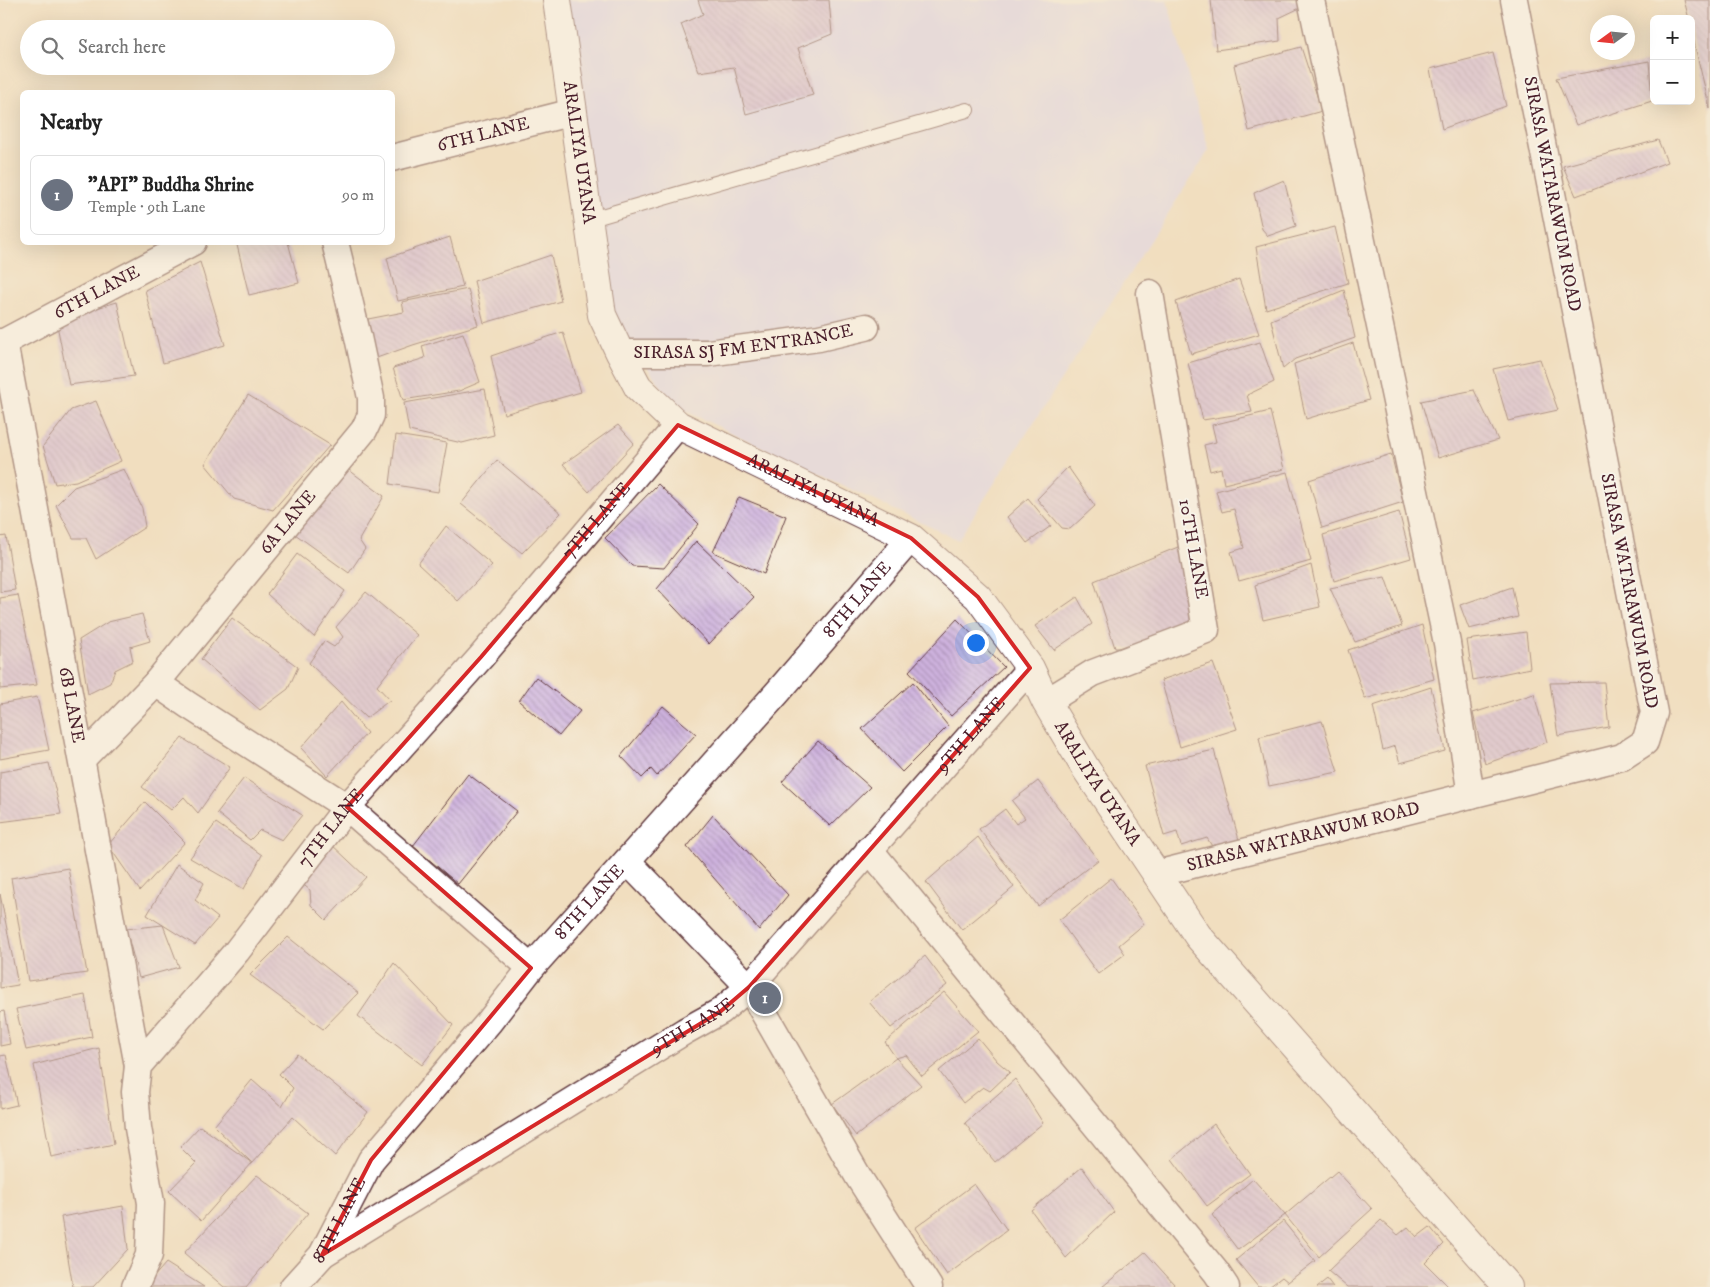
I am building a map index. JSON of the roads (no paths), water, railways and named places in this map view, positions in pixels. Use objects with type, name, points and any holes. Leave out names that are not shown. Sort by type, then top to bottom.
[{"type":"street","name":"ARALIYA UYANA","points":[[557,0],[602,315],[638,387],[678,425],[911,538],[978,596],[1030,668],[1046,702],[1086,769],[1198,936],[1508,1287]]},
{"type":"street","points":[[1311,0],[1447,643],[1471,795]]},
{"type":"street","name":"SIRASA WATARAWUM ROAD","points":[[1156,874],[1622,757],[1644,742],[1654,713],[1514,0]]},
{"type":"street","name":"6TH LANE","points":[[395,157],[573,112]]},
{"type":"street","name":"6TH LANE","points":[[2,342],[187,245]]},
{"type":"street","name":"6A LANE","points":[[82,759],[156,682],[364,430],[371,415],[371,398],[336,245]]},
{"type":"street","name":"10TH LANE","points":[[1046,702],[1093,673],[1206,630],[1150,293]]},
{"type":"street","name":"SIRASA SJ FM ENTRANCE","points":[[620,353],[708,353],[819,338],[866,327]]},
{"type":"street","name":"6B LANE","points":[[2,342],[82,759],[138,1066]]},
{"type":"street","name":"7TH LANE","points":[[138,1066],[237,951],[347,807],[481,657],[678,425]]},
{"type":"street","name":"8TH LANE","points":[[293,1287],[322,1255],[371,1160],[489,1022],[532,968],[911,538]]},
{"type":"street","name":"9TH LANE","points":[[322,1255],[685,1031],[721,1011],[749,987],[1030,668]]},
{"type":"street","points":[[156,682],[188,705],[347,807],[532,968]]},
{"type":"street","points":[[869,849],[1226,1287]]},
{"type":"street","points":[[627,861],[749,987],[859,1178],[929,1287]]},
{"type":"street","points":[[135,1287],[149,1255],[151,1203],[138,1128],[135,1092],[138,1066]]},
{"type":"lane","points":[[588,220],[967,110]]},
{"type":"place","name":"\"API\" Buddha Shrine","points":[[765,998]]}]
